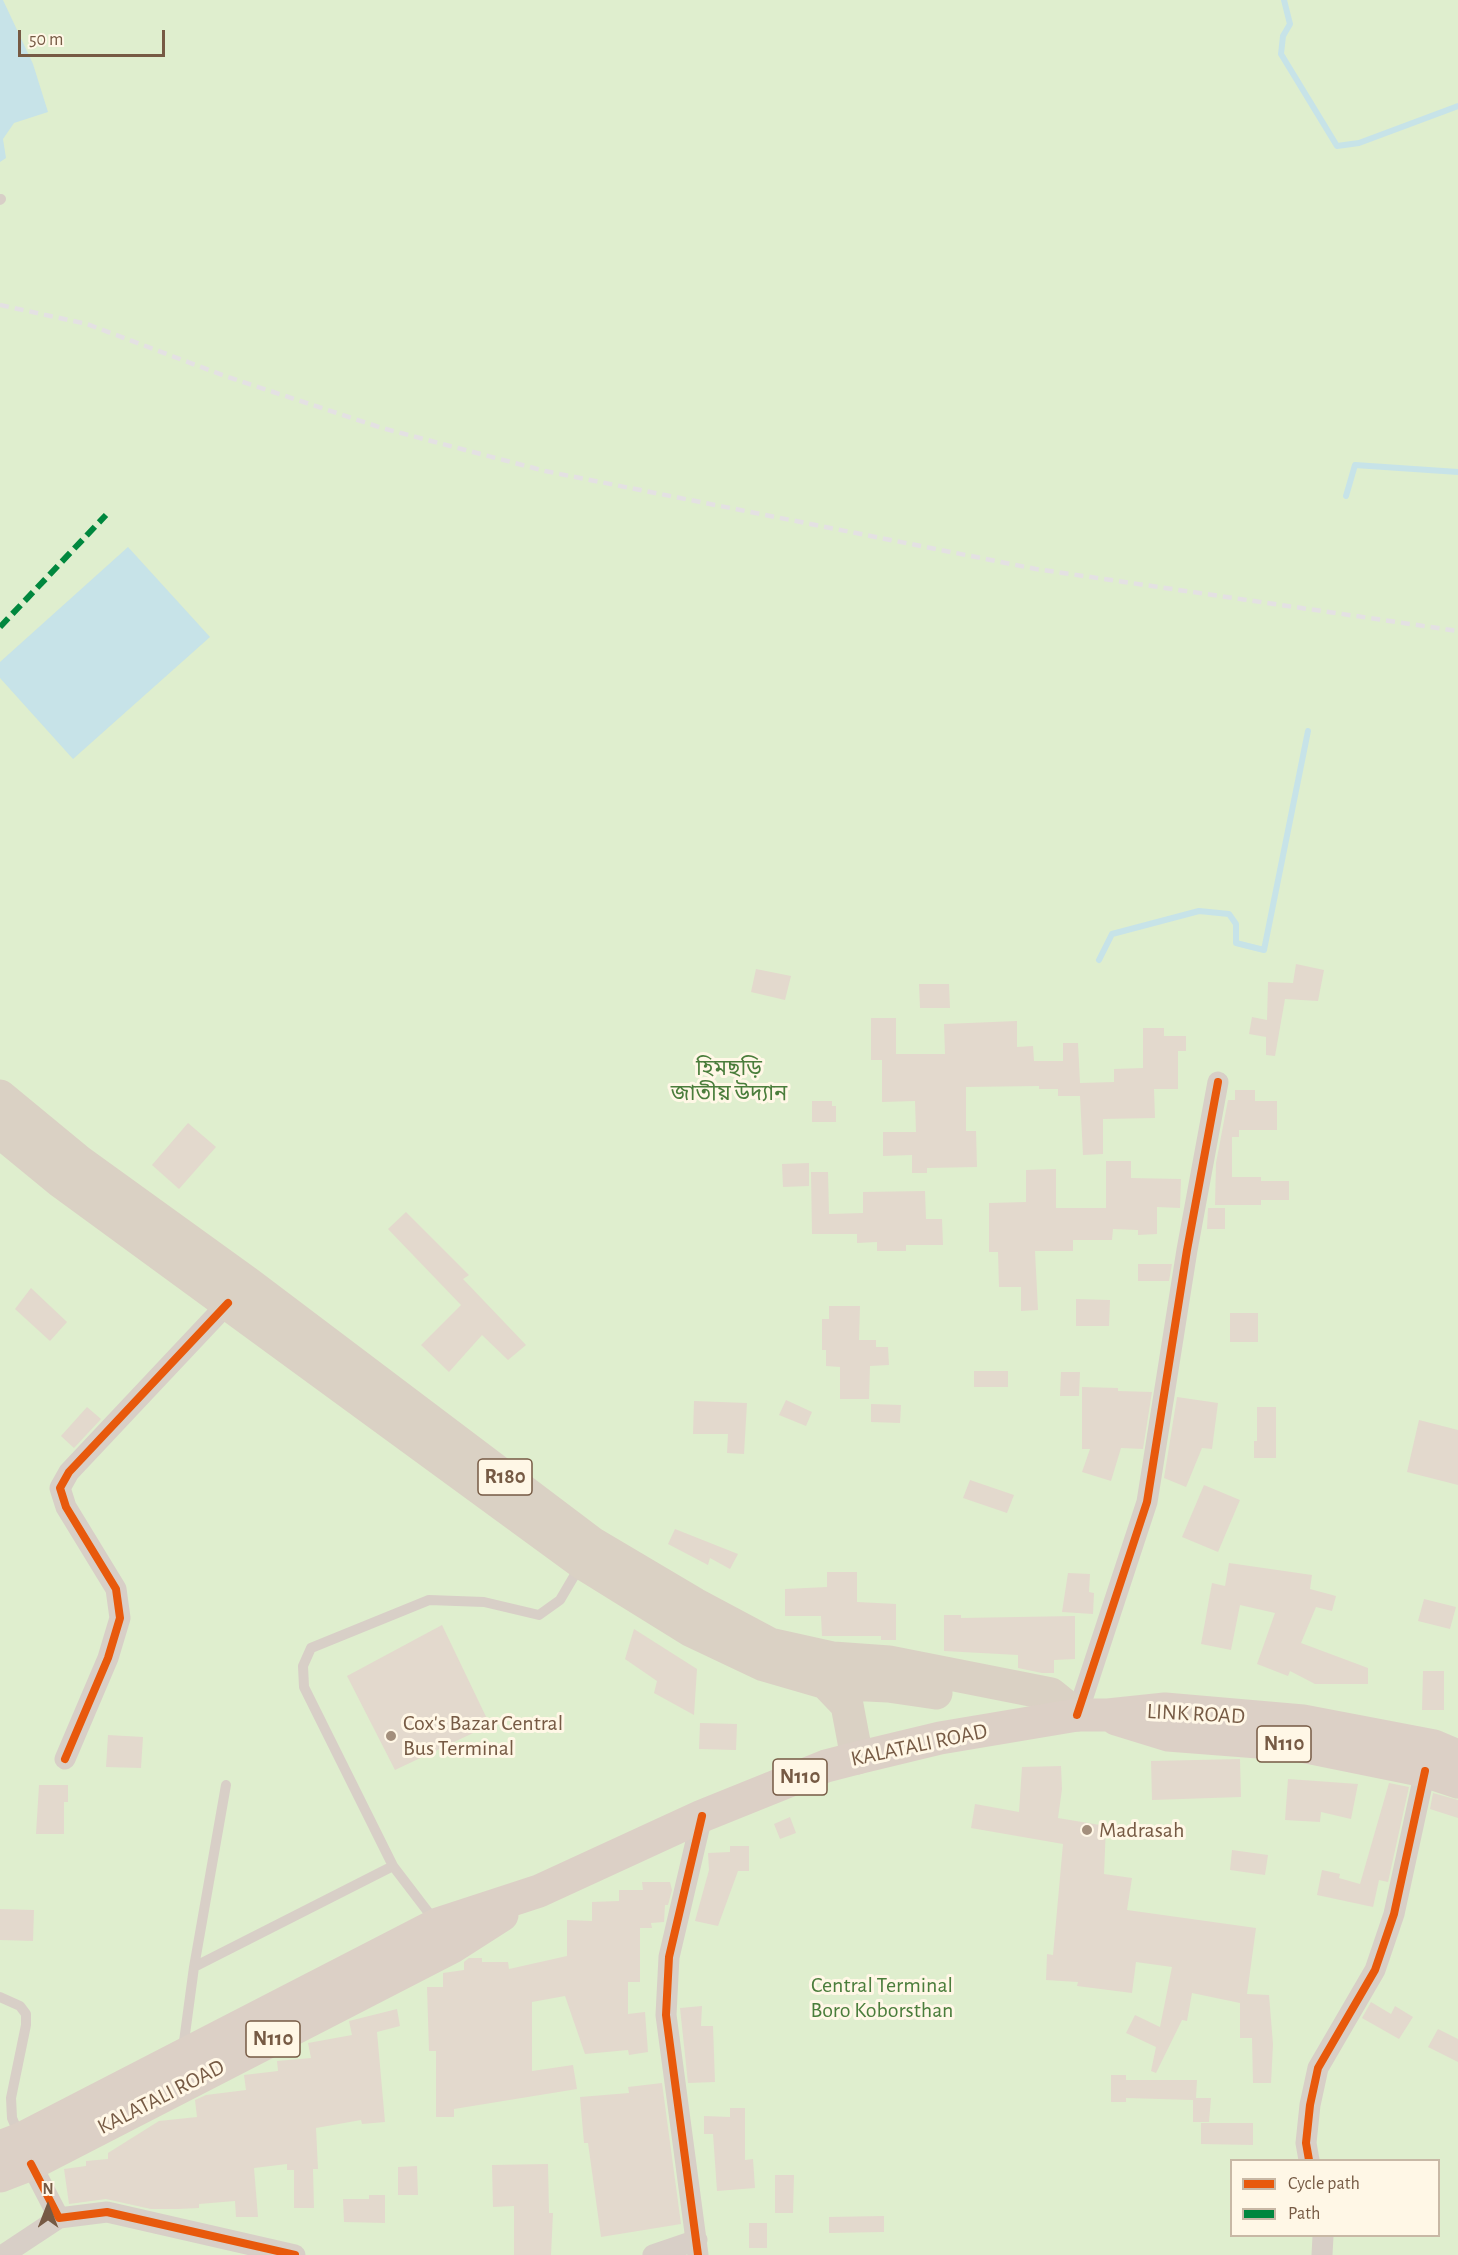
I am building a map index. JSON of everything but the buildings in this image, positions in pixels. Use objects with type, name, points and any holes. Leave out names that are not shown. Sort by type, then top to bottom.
[{"type":"highway","name":"LINK ROAD","points":[[1092,1715],[1165,1709],[1303,1721],[1434,1746],[1458,1756]]},
{"type":"highway","name":"LINK ROAD","points":[[1092,1715],[1168,1735],[1298,1745],[1425,1771],[1458,1782]]},
{"type":"highway","name":"KALATALI ROAD","points":[[0,2176],[18,2150],[179,2072],[445,1936],[702,1816],[826,1766],[940,1738],[1092,1715]]},
{"type":"main road","name":"R180","points":[[0,1096],[80,1162],[249,1284],[592,1543],[696,1604],[770,1644],[833,1658],[889,1662],[1051,1694],[1092,1715]]},
{"type":"main road","name":"R180","points":[[0,1132],[61,1182],[582,1563],[690,1630],[764,1665],[826,1683],[888,1686],[1092,1715]]},
{"type":"main road","points":[[826,1683],[847,1705],[857,1758]]},
{"type":"street","points":[[1092,1715],[1147,1502],[1185,1262],[1218,1082]]},
{"type":"street","points":[[66,1759],[108,1658],[120,1618],[116,1589],[66,1507],[60,1488],[69,1472],[228,1303]]},
{"type":"street","points":[[1310,2159],[1306,2144],[1310,2105],[1318,2068],[1375,1970],[1394,1914],[1425,1771]]},
{"type":"street","points":[[653,2255],[697,2247],[666,2015],[669,1957],[702,1816]]},
{"type":"street","points":[[18,2150],[59,2218]]},
{"type":"street","points":[[3,2255],[59,2218],[107,2212],[295,2255]]},
{"type":"street","points":[[1322,2255],[1323,2237]]},
{"type":"lane","points":[[445,1936],[393,1866],[304,1687],[303,1666],[311,1648],[429,1600],[484,1602],[539,1616],[560,1600],[582,1563]]},
{"type":"lane","points":[[179,2072],[194,1967],[226,1785]]},
{"type":"lane","points":[[194,1967],[393,1866]]},
{"type":"lane","points":[[0,1997],[20,2006],[26,2014],[26,2025],[11,2098],[18,2150]]},
{"type":"green space","name":"হিমছড়ি জাতীয় উদ্যান","points":[[0,0],[1458,0],[1458,2255],[0,2255]]},
{"type":"water","points":[[0,0],[3,0],[33,64],[48,112],[14,123],[3,139],[6,158],[0,162]]},
{"type":"water","points":[[128,547],[210,637],[73,759],[0,678],[0,662]]},
{"type":"waterway","points":[[1284,0],[1290,24],[1283,36],[1281,54],[1337,146],[1359,143],[1458,106]]},
{"type":"waterway","points":[[1346,496],[1355,465],[1458,472]]},
{"type":"waterway","points":[[1099,960],[1112,934],[1199,911],[1229,914],[1236,924],[1236,943],[1264,950],[1308,731]]},
{"type":"railway","points":[[0,305],[87,324],[225,376],[382,428],[545,471],[1036,569],[1458,631]]},
{"type":"marked path","points":[[0,627],[106,515]]},
{"type":"cycle path","points":[[1077,1715],[1147,1502],[1187,1250],[1218,1082]]},
{"type":"cycle path","points":[[65,1759],[108,1658],[120,1618],[116,1589],[66,1507],[60,1488],[69,1472],[228,1303]]},
{"type":"cycle path","points":[[1309,2159],[1306,2143],[1310,2105],[1318,2068],[1375,1970],[1394,1914],[1425,1771]]},
{"type":"cycle path","points":[[698,2255],[666,2015],[669,1957],[702,1816]]},
{"type":"cycle path","points":[[31,2164],[59,2218],[107,2212],[295,2255]]},
{"type":"place","name":"Cox's Bazar Central Bus Terminal","points":[[391,1736]]},
{"type":"place","name":"Madrasah","points":[[1087,1830]]},
{"type":"park label","name":"Central Terminal Boro Koborsthan","points":[[882,1998]]}]
